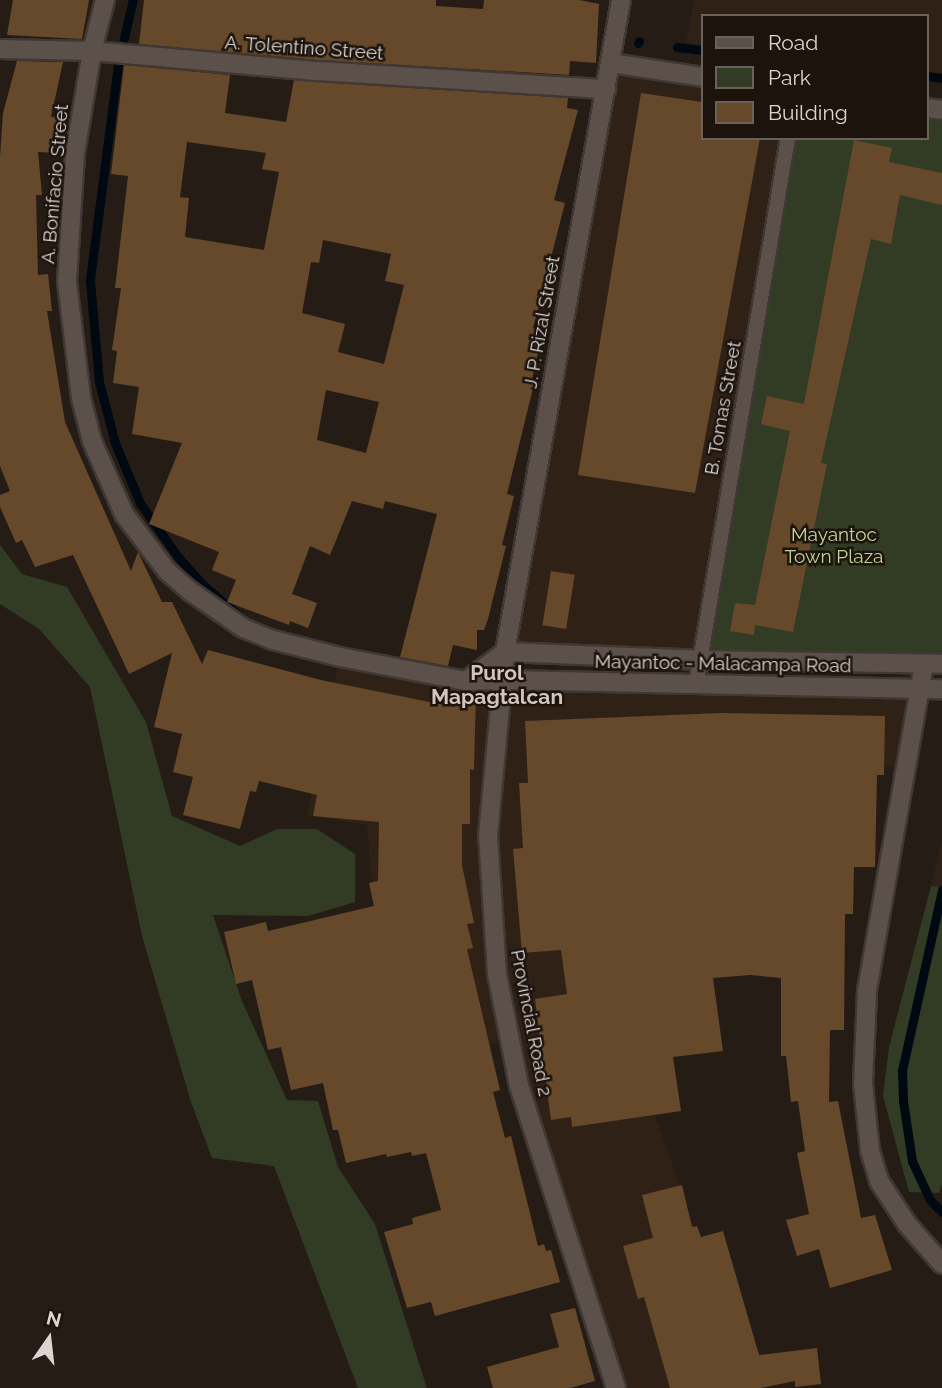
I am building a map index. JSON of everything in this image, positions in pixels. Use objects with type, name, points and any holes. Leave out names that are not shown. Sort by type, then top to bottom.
[{"type":"street","name":"A. Bonifacio Street","points":[[105,0],[92,51],[75,154],[67,282],[80,398],[92,441],[124,514],[167,571],[190,591],[243,628],[303,648],[467,681],[502,680]]},
{"type":"street","name":"J. P. Rizal Street","points":[[505,652],[611,63],[617,1]]},
{"type":"street","name":"A. Tolentino Street","points":[[0,49],[92,51],[318,71],[606,89]]},
{"type":"street","points":[[611,63],[701,78]]},
{"type":"street","points":[[467,681],[505,652]]},
{"type":"street","name":"Mayantoc - Malacampa Road","points":[[505,652],[700,660],[933,664]]},
{"type":"street","name":"Provincial Road 2","points":[[505,652],[488,836],[493,933],[503,1010],[519,1086],[540,1159],[616,1388]]},
{"type":"street","points":[[933,664],[922,688],[874,947],[867,992],[863,1084],[870,1151],[879,1181],[906,1224],[942,1264]]},
{"type":"street","name":"Mayantoc - Malacampa Road","points":[[502,680],[942,689]]},
{"type":"lane","name":"B. Tomas Street","points":[[696,685],[788,140]]},
{"type":"shaded area","points":[[694,0],[942,0],[942,77],[928,75],[928,14],[701,14],[701,45],[686,43]]},
{"type":"shaded area","points":[[618,68],[701,82],[701,140],[781,140],[699,653],[514,645]]},
{"type":"shaded area","points":[[340,657],[502,680],[921,688],[908,767],[592,764],[609,983],[750,1388],[616,1388],[509,1041],[416,1055],[376,945],[367,825],[307,815]]},
{"type":"shaded area","points":[[942,841],[942,888],[931,886]]},
{"type":"green space","name":"Mayantoc Town Plaza","points":[[928,117],[942,119],[942,654],[708,653],[795,140],[928,140]]},
{"type":"green space","points":[[0,545],[22,574],[67,587],[146,722],[172,816],[240,846],[277,829],[317,829],[355,854],[355,902],[308,916],[213,915],[242,1001],[287,1100],[318,1101],[338,1167],[375,1224],[427,1388],[358,1388],[274,1166],[212,1158],[191,1102],[142,936],[90,687],[39,629],[0,604]]},
{"type":"green space","points":[[931,886],[942,888],[942,1184],[939,1193],[909,1192],[883,1096],[889,1047]]},
{"type":"building","points":[[13,0],[89,0],[82,39],[7,35]]},
{"type":"building","points":[[144,0],[436,0],[436,6],[483,9],[484,0],[579,0],[599,4],[596,63],[570,61],[569,75],[319,60],[139,44]]},
{"type":"building","points":[[17,61],[63,62],[51,117],[61,117],[58,153],[38,152],[42,195],[36,195],[38,275],[48,274],[52,311],[47,311],[65,422],[131,571],[138,552],[162,602],[172,602],[202,664],[208,650],[321,680],[454,707],[459,691],[476,692],[474,770],[470,769],[470,824],[462,824],[462,865],[474,923],[467,924],[473,948],[467,949],[500,1090],[493,1092],[505,1138],[511,1136],[538,1246],[544,1244],[546,1251],[551,1250],[560,1282],[435,1316],[431,1302],[407,1308],[384,1232],[413,1224],[412,1218],[441,1210],[426,1153],[412,1156],[411,1152],[387,1157],[386,1154],[346,1163],[338,1130],[333,1130],[323,1083],[291,1090],[281,1047],[268,1050],[252,980],[236,984],[224,932],[266,922],[268,931],[374,906],[369,883],[378,881],[379,822],[313,816],[317,795],[259,781],[256,792],[250,791],[240,829],[183,815],[193,777],[173,772],[182,734],[154,727],[172,653],[129,674],[73,555],[35,567],[22,540],[16,543],[0,507],[0,495],[10,491],[0,466],[0,157],[3,113]]},
{"type":"building","points":[[124,65],[230,75],[225,113],[286,122],[294,80],[568,98],[567,108],[578,110],[554,200],[565,203],[533,328],[543,331],[532,379],[535,380],[507,494],[514,496],[502,545],[506,546],[488,619],[484,630],[477,630],[477,650],[453,645],[448,666],[400,657],[437,514],[385,501],[383,509],[352,501],[330,555],[310,546],[292,594],[317,603],[308,628],[290,621],[289,625],[227,602],[236,580],[212,570],[219,552],[149,524],[182,443],[132,434],[139,387],[113,383],[117,351],[112,350],[121,288],[115,288],[128,176],[111,174]],"holes":[[[187,142],[266,153],[262,169],[279,172],[264,250],[185,237],[189,198],[180,197]],[[323,240],[391,254],[385,281],[404,285],[384,364],[338,352],[345,324],[302,313],[311,262],[319,263]],[[326,390],[379,402],[366,453],[317,440]]]},
{"type":"building","points":[[641,93],[701,102],[701,140],[760,140],[695,493],[578,475]]},
{"type":"building","points":[[854,140],[892,148],[889,162],[942,173],[942,205],[900,195],[891,244],[871,239],[821,463],[827,464],[793,632],[755,625],[754,635],[730,631],[735,603],[755,605],[790,431],[761,424],[767,396],[804,404]]},
{"type":"building","points":[[551,571],[575,575],[566,629],[542,625]]},
{"type":"building","points":[[721,713],[885,716],[884,775],[877,775],[875,867],[854,867],[853,914],[845,914],[844,1030],[830,1030],[829,1102],[838,1101],[861,1218],[875,1215],[892,1270],[830,1288],[819,1249],[797,1256],[786,1220],[809,1214],[797,1153],[805,1151],[798,1101],[791,1102],[786,1056],[781,1056],[781,978],[750,975],[713,978],[723,1051],[673,1057],[681,1111],[572,1127],[571,1117],[551,1120],[535,999],[567,994],[561,950],[522,953],[513,849],[523,848],[519,783],[528,783],[525,721]]},
{"type":"building","points":[[682,1185],[692,1227],[697,1226],[701,1237],[723,1231],[759,1355],[817,1348],[821,1384],[795,1387],[795,1381],[761,1388],[670,1388],[644,1297],[638,1299],[623,1246],[653,1238],[642,1195]]},
{"type":"building","points":[[575,1308],[595,1381],[570,1388],[493,1388],[487,1367],[559,1347],[550,1314]]},
{"type":"waterway","points":[[124,38],[133,0]]},
{"type":"waterway","points":[[677,47],[701,50]]},
{"type":"waterway","points":[[118,64],[90,281],[99,382],[115,443],[140,503],[178,557],[203,585],[240,616]]},
{"type":"waterway","points":[[928,76],[942,78]]},
{"type":"waterway","points":[[942,890],[902,1070],[903,1101],[912,1161],[930,1200],[942,1212]]},
{"type":"district","name":"Purol Mapagtalcan","points":[[497,685]]}]
